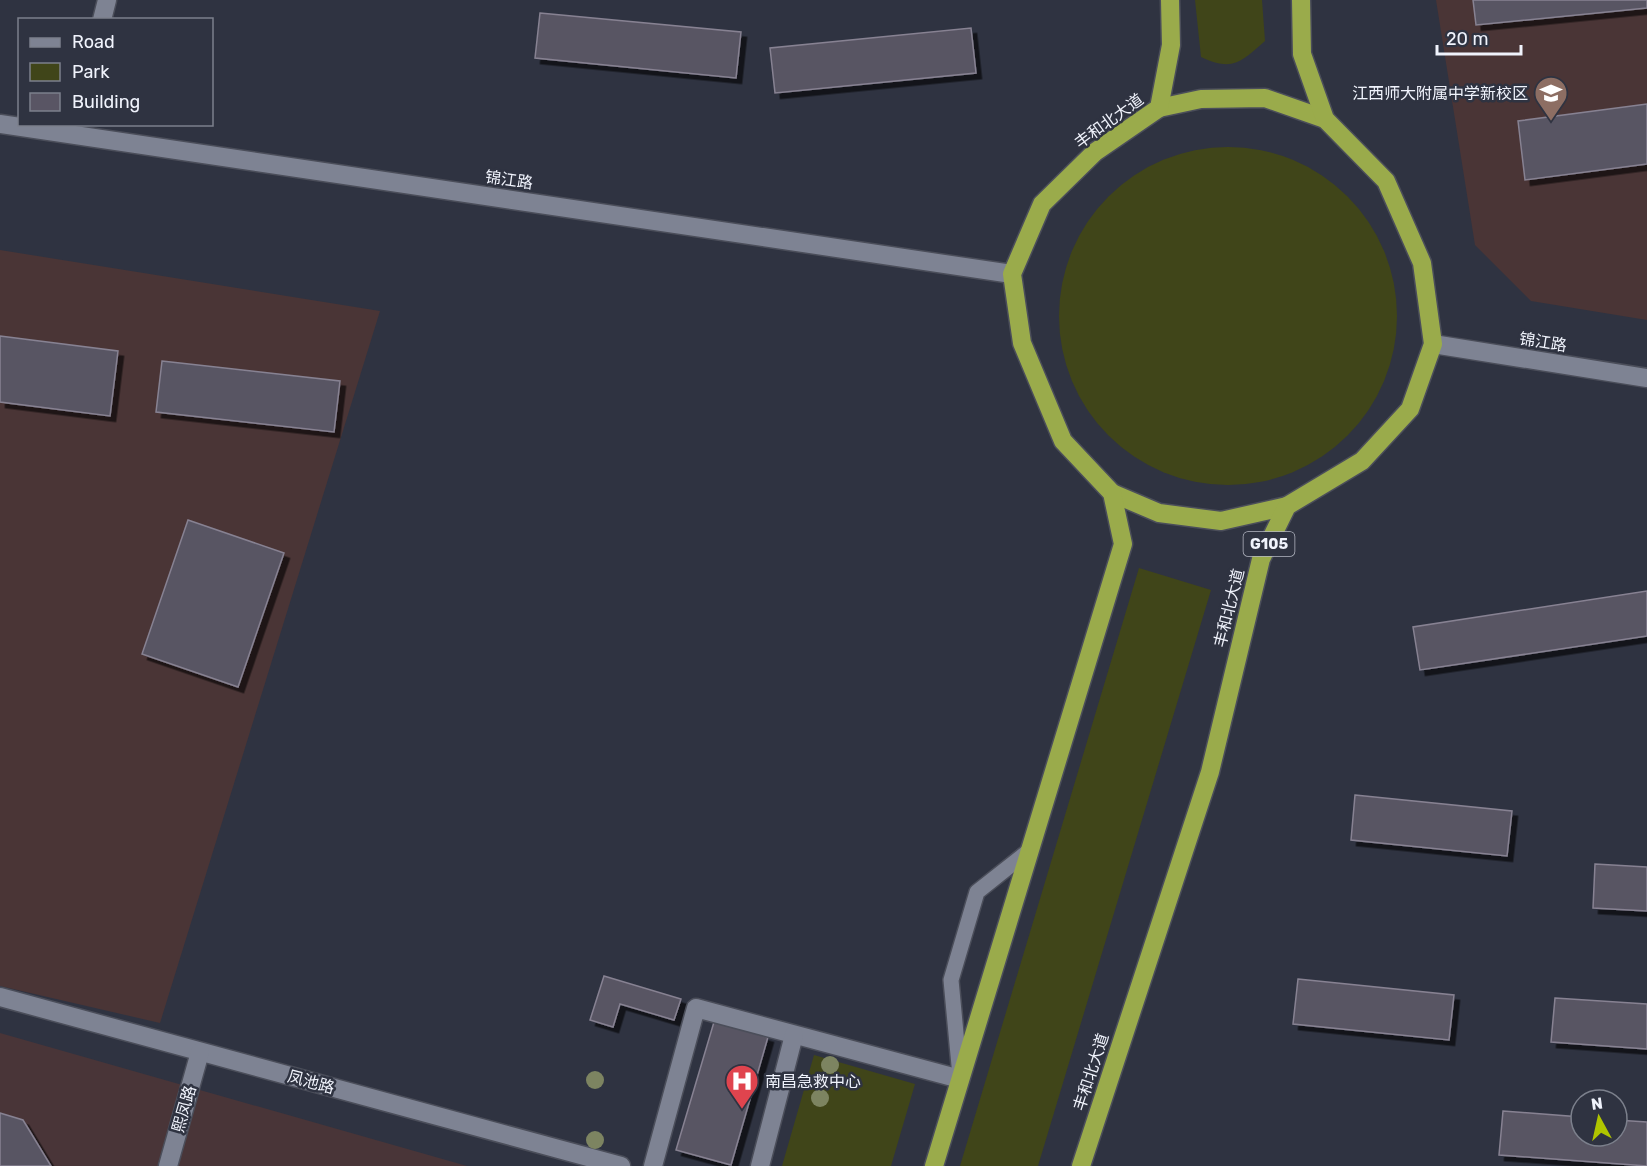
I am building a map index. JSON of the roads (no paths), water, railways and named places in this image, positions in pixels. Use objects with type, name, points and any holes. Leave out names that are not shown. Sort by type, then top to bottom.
[{"type":"highway","name":"丰和北大道","points":[[1012,274],[1042,204],[1095,152],[1159,108],[1172,45],[1170,0]]},
{"type":"highway","points":[[1012,274],[1022,343],[1063,441],[1112,493],[1159,513],[1221,521],[1287,506],[1362,461],[1410,409],[1433,344],[1422,263],[1386,181],[1325,119],[1302,54],[1300,0]]},
{"type":"highway","points":[[1159,108],[1202,99],[1264,98],[1325,119]]},
{"type":"highway","points":[[934,1166],[1123,544],[1112,493]]},
{"type":"highway","name":"丰和北大道","points":[[1082,1166],[1210,772],[1262,559],[1287,506]]},
{"type":"street","points":[[102,18],[107,0]]},
{"type":"street","name":"锦江路","points":[[0,124],[18,125]]},
{"type":"street","name":"锦江路","points":[[26,126],[78,130],[1012,274]]},
{"type":"street","name":"锦江路","points":[[1433,344],[1647,378]]},
{"type":"street","name":"凤池路","points":[[0,998],[621,1166]]},
{"type":"street","points":[[653,1166],[696,1008],[960,1079]]},
{"type":"street","points":[[760,1166],[794,1035]]},
{"type":"street","name":"熙凤路","points":[[168,1166],[200,1052]]},
{"type":"lane","points":[[960,1079],[951,980],[977,892],[1030,850]]},
{"type":"place","name":"江西师大附属中学新校区","points":[[1551,122]]},
{"type":"place","name":"南昌急救中心","points":[[742,1110]]}]
